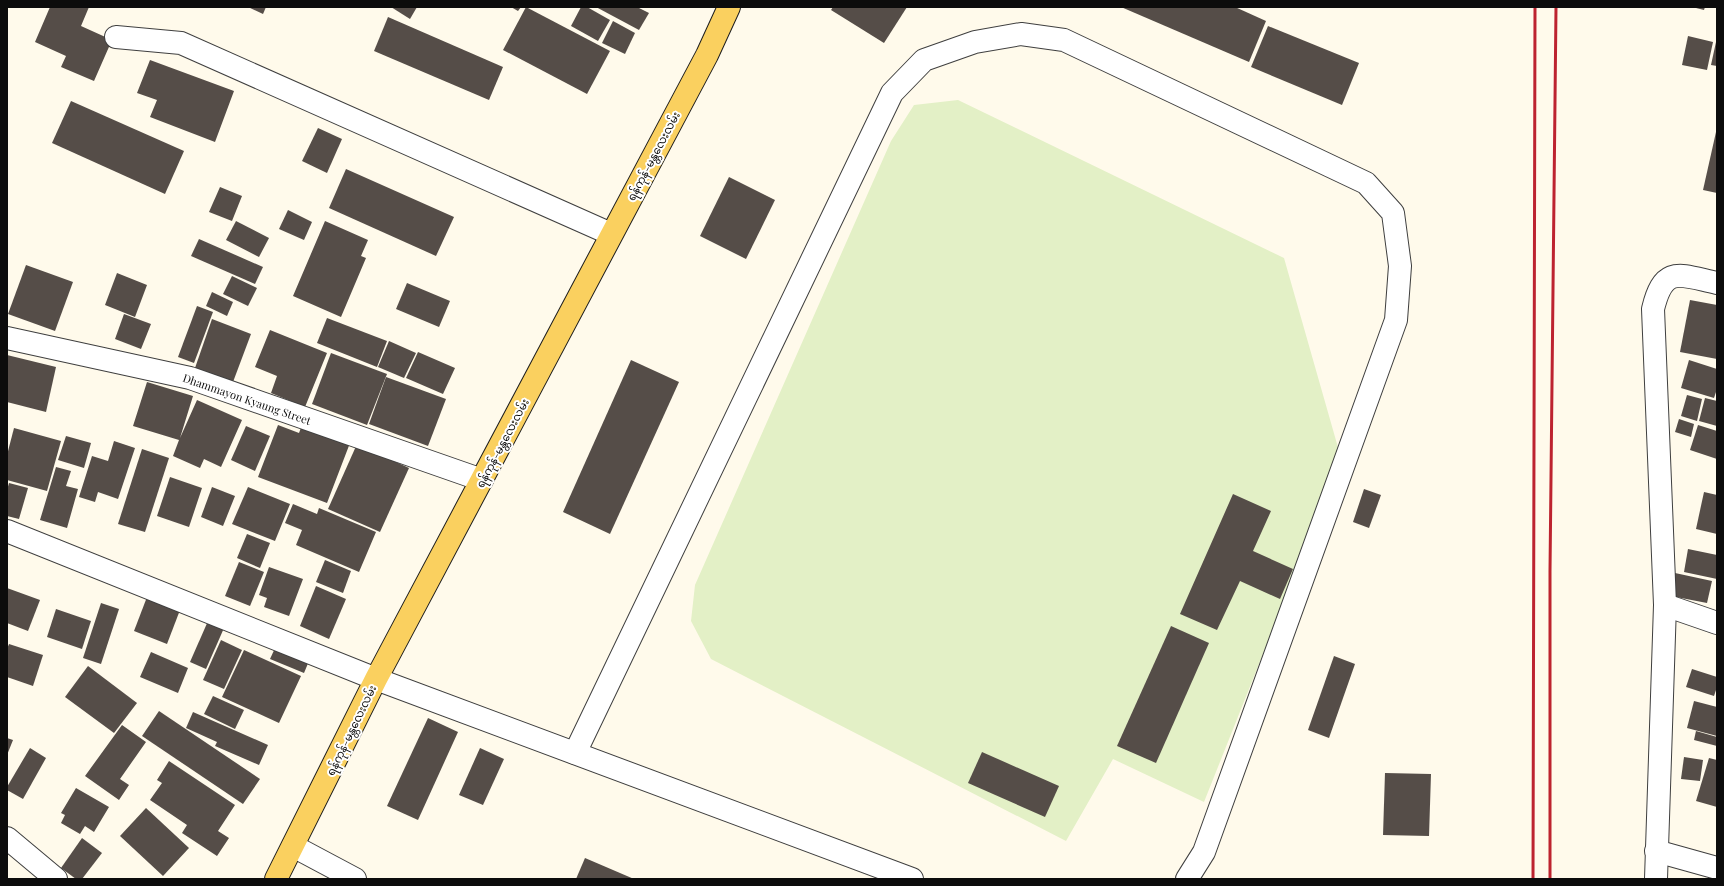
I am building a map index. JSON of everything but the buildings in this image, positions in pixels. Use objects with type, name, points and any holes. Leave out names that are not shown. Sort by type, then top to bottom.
[{"type":"main road","name":"ရန်ကုန်-မန္တလေးလမ်း","points":[[276,879],[376,679],[707,55],[729,7]]},
{"type":"street","points":[[575,754],[892,93],[924,60],[975,42],[1021,34],[1064,40],[1366,183],[1393,213],[1400,266],[1396,320],[1204,852],[1187,879]]},
{"type":"street","points":[[116,36],[181,43],[611,234]]},
{"type":"street","points":[[1656,879],[1665,605],[1653,309],[1657,293],[1662,283],[1670,276],[1685,276],[1717,284]]},
{"type":"street","name":"Dhammayon Kyaung Street","points":[[7,338],[190,378],[482,480]]},
{"type":"street","points":[[7,531],[376,679],[912,879]]},
{"type":"street","points":[[1665,605],[1717,623]]},
{"type":"street","points":[[7,838],[56,879]]},
{"type":"street","points":[[293,846],[355,879]]},
{"type":"street","points":[[1656,851],[1717,868]]},
{"type":"green space","points":[[958,100],[1284,258],[1341,458],[1204,802],[1113,759],[1066,841],[711,659],[691,621],[695,585],[891,141],[914,105]]},
{"type":"railway","points":[[1533,879],[1535,7]]},
{"type":"railway","points":[[1550,879],[1550,572],[1556,7]]}]
